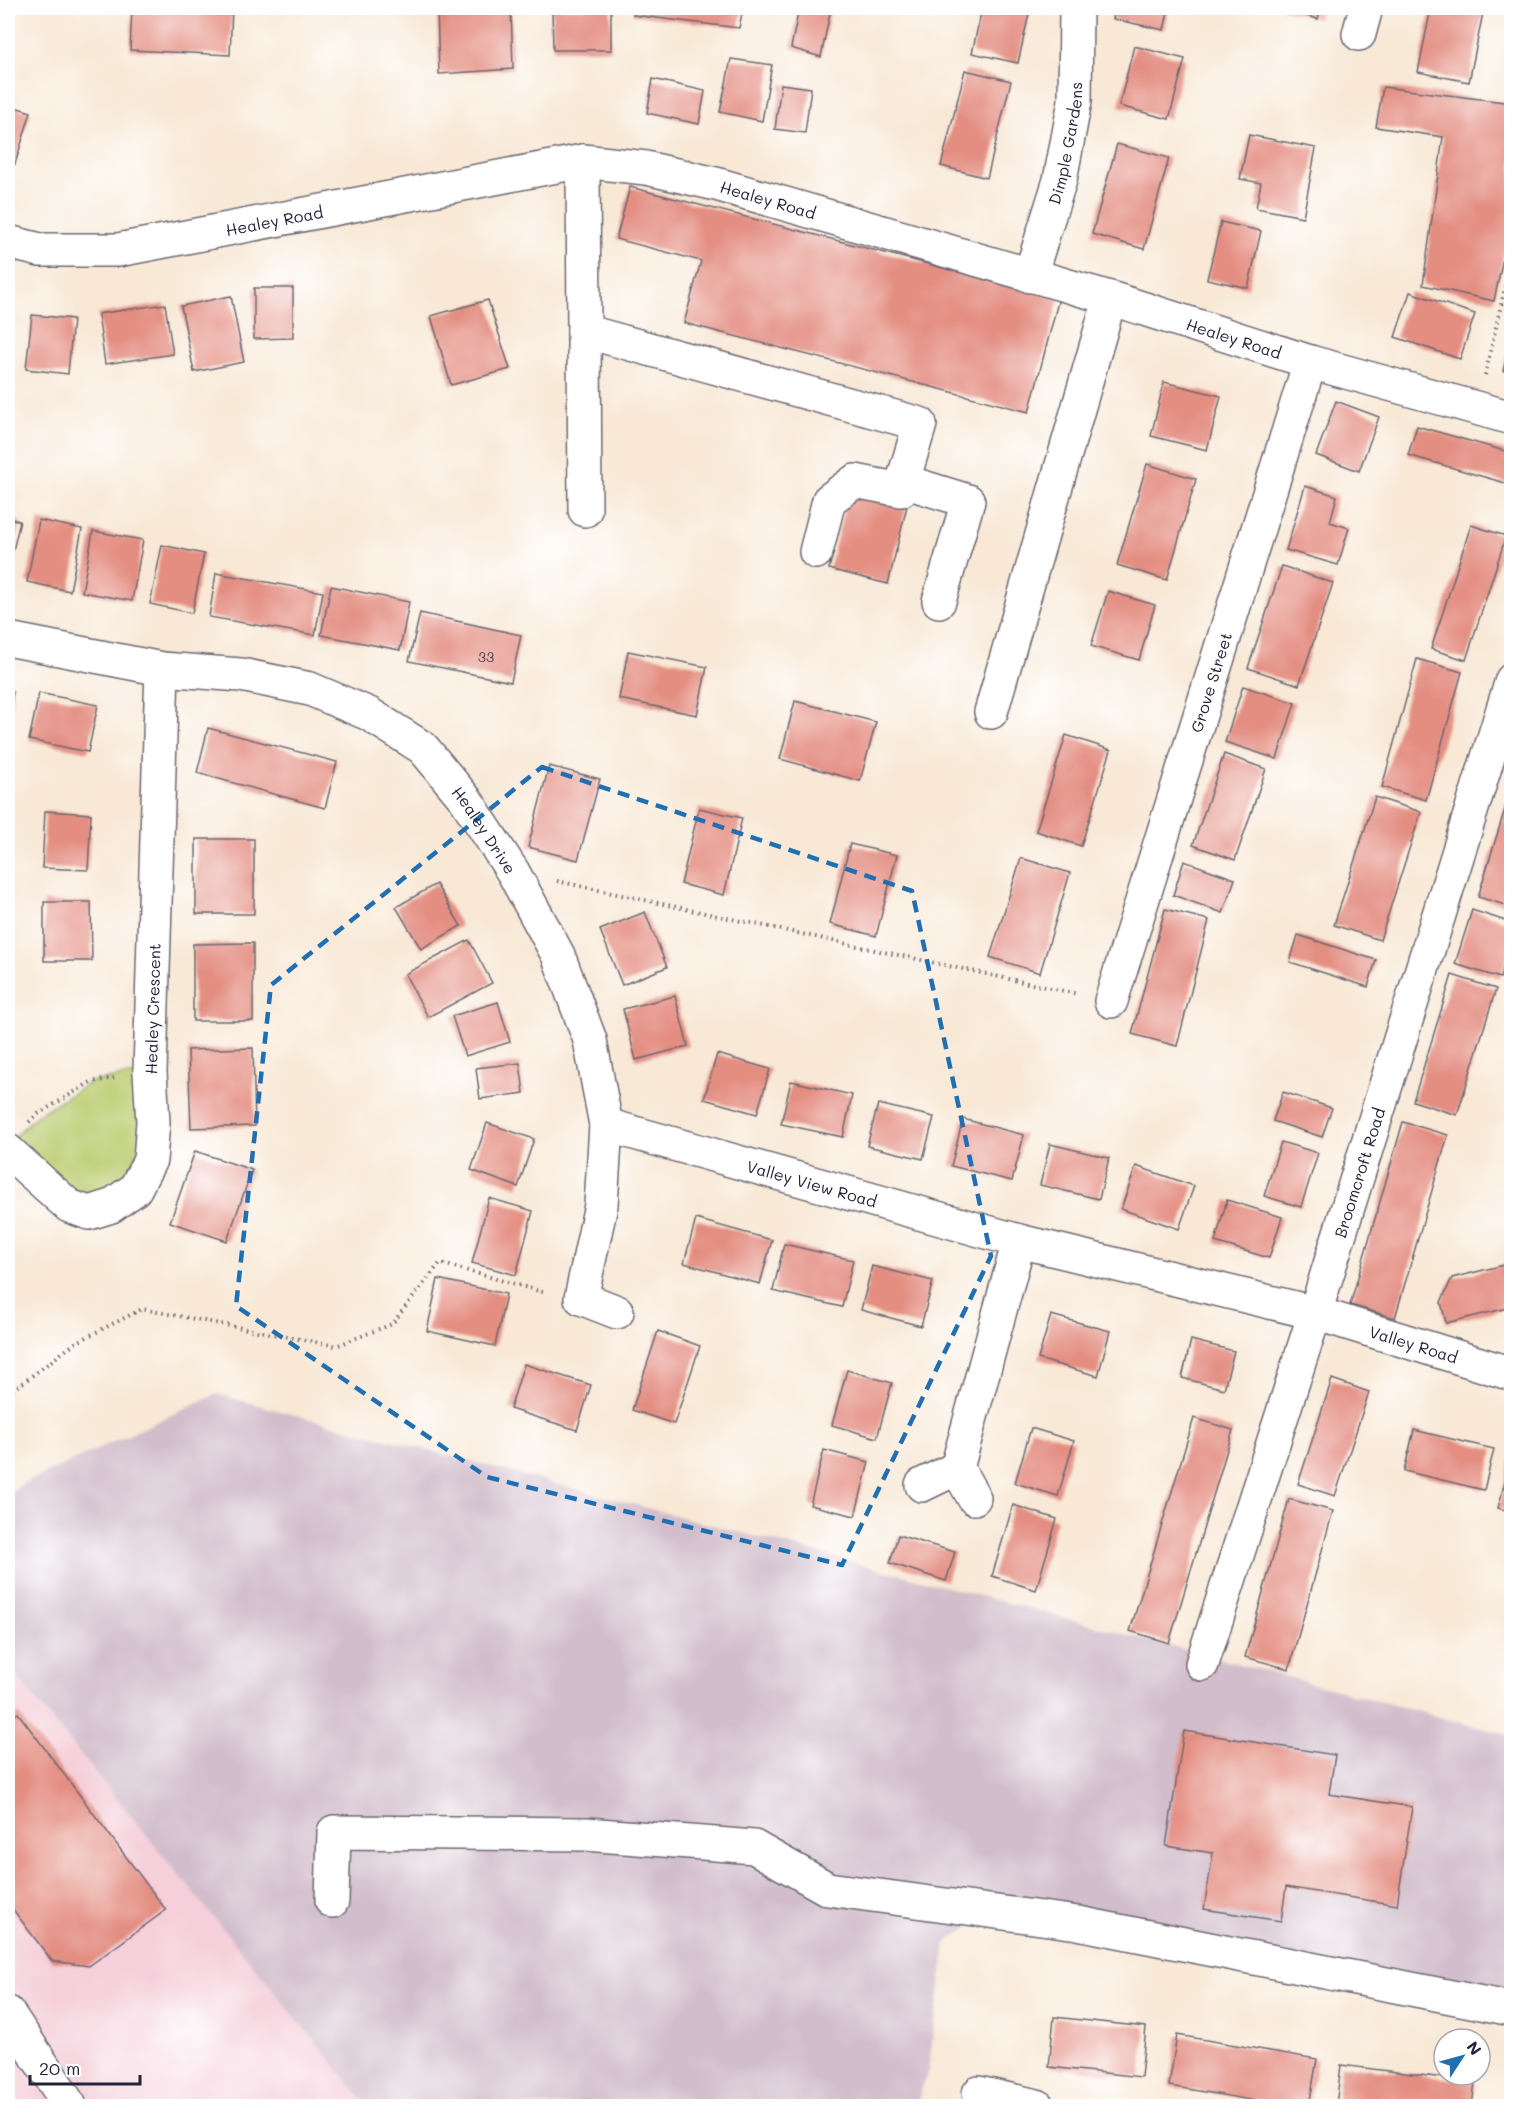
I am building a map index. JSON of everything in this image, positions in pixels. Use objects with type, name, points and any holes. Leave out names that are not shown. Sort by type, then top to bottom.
[{"type":"street","name":"Dimple Gardens","points":[[1030,276],[1060,180],[1075,101],[1076,8]]},
{"type":"street","name":"Healey Road","points":[[8,242],[40,250],[118,250],[583,161],[646,168],[716,184],[1110,298],[1310,362],[1512,418]]},
{"type":"street","points":[[583,161],[585,510]]},
{"type":"street","points":[[991,712],[1110,298]]},
{"type":"street","points":[[584,331],[920,424],[901,490],[855,481],[836,494],[829,500],[816,552]]},
{"type":"street","name":"Grove Street","points":[[1111,1001],[1310,362]]},
{"type":"street","points":[[903,481],[968,501],[939,601]]},
{"type":"street","name":"Healey Drive","points":[[8,639],[162,669],[241,675],[310,689],[369,714],[423,748],[466,800],[513,872],[558,955],[590,1040],[606,1125],[601,1206],[581,1298],[617,1312]]},
{"type":"street","name":"Healey Crescent","points":[[15,1140],[69,1206],[89,1213],[111,1206],[135,1189],[150,1160],[153,1122],[150,1072],[162,669]]},
{"type":"street","name":"Broomcroft Road","points":[[1202,1664],[1315,1313],[1512,680]]},
{"type":"street","name":"Valley View Road","points":[[606,1125],[1019,1241],[1315,1313]]},
{"type":"street","points":[[974,1498],[957,1468],[1019,1241]]},
{"type":"street","name":"Valley Road","points":[[1315,1313],[1512,1374]]},
{"type":"street","points":[[922,1485],[957,1468]]},
{"type":"street","points":[[332,1901],[334,1832],[586,1834],[754,1847],[828,1890],[1078,1923],[1512,2009]]},
{"type":"street","points":[[8,2013],[70,2106]]},
{"type":"street","points":[[979,2093],[1037,2106]]},
{"type":"path","points":[[1477,408],[1512,257]]},
{"type":"path","points":[[513,872],[1111,1001]]},
{"type":"path","points":[[15,1140],[38,1114],[91,1082],[150,1072]]},
{"type":"path","points":[[8,1394],[75,1343],[142,1309],[336,1346],[392,1324],[440,1263],[555,1296]]},
{"type":"highlighted area","points":[[542,767],[912,891],[991,1256],[842,1565],[487,1477],[236,1306],[271,985]]},
{"type":"shaded area","points":[[216,1394],[1511,1736],[1511,2009],[1000,1904],[946,1943],[928,2071],[916,2106],[368,2106],[8,1666],[8,1495],[21,1485]]},
{"type":"shaded area","points":[[8,1666],[368,2106],[8,2106]]},
{"type":"green space","points":[[150,1072],[150,1160],[89,1213],[8,1143],[38,1114],[91,1082]]},
{"type":"building","points":[[132,8],[232,8],[230,55],[130,50]]},
{"type":"building","points":[[437,8],[511,8],[513,69],[439,74]]},
{"type":"building","points":[[552,8],[611,8],[611,50],[553,50]]},
{"type":"building","points":[[634,8],[743,8],[739,28],[633,15]]},
{"type":"building","points":[[799,8],[831,8],[821,57],[791,48]]},
{"type":"building","points":[[982,8],[1001,8],[1029,14],[1018,63],[972,53]]},
{"type":"building","points":[[1115,8],[1169,8],[1164,30],[1113,19]]},
{"type":"building","points":[[1279,8],[1321,8],[1318,19]]},
{"type":"building","points":[[1431,8],[1484,8],[1469,82],[1418,72]]},
{"type":"building","points":[[1134,46],[1185,59],[1169,119],[1119,106]]},
{"type":"building","points":[[731,59],[772,65],[762,121],[720,112]]},
{"type":"building","points":[[965,70],[1011,81],[987,178],[941,166]]},
{"type":"building","points":[[653,79],[705,91],[699,124],[647,113]]},
{"type":"building","points":[[781,84],[811,88],[805,133],[775,129]]},
{"type":"building","points":[[1383,87],[1512,103],[1512,215],[1494,301],[1423,285],[1443,137],[1376,127]]},
{"type":"building","points":[[8,105],[31,112],[15,164],[8,162]]},
{"type":"building","points":[[1249,135],[1316,148],[1303,217],[1256,208],[1261,183],[1240,179]]},
{"type":"building","points":[[1117,144],[1169,158],[1144,249],[1092,234]]},
{"type":"building","points":[[630,187],[1059,298],[1029,412],[684,323],[701,261],[616,239]]},
{"type":"building","points":[[1221,222],[1261,231],[1248,288],[1207,279]]},
{"type":"building","points":[[254,288],[293,288],[293,338],[254,339]]},
{"type":"building","points":[[1410,292],[1475,314],[1460,359],[1395,337]]},
{"type":"building","points":[[231,296],[244,362],[194,372],[181,306]]},
{"type":"building","points":[[488,300],[510,369],[451,385],[431,316]]},
{"type":"building","points":[[165,304],[173,354],[105,364],[98,314]]},
{"type":"building","points":[[32,315],[73,319],[68,374],[26,369]]},
{"type":"building","points":[[1512,338],[1512,373],[1503,371]]},
{"type":"building","points":[[1164,382],[1221,396],[1207,450],[1151,436]]},
{"type":"building","points":[[1336,401],[1379,417],[1359,471],[1316,455]]},
{"type":"building","points":[[1417,426],[1512,453],[1512,485],[1408,455]]},
{"type":"building","points":[[1147,464],[1196,479],[1167,580],[1117,565]]},
{"type":"building","points":[[1305,486],[1337,496],[1330,522],[1349,528],[1338,565],[1286,550]]},
{"type":"building","points":[[848,492],[907,506],[888,584],[829,569]]},
{"type":"building","points":[[8,518],[20,521],[8,572]]},
{"type":"building","points":[[39,520],[82,529],[70,591],[27,582]]},
{"type":"building","points":[[1471,525],[1506,536],[1466,660],[1431,649]]},
{"type":"building","points":[[93,531],[143,540],[132,601],[82,592]]},
{"type":"building","points":[[162,545],[204,554],[192,613],[150,604]]},
{"type":"building","points":[[1282,566],[1333,583],[1299,685],[1248,668]]},
{"type":"building","points":[[216,573],[323,592],[315,635],[209,617]]},
{"type":"building","points":[[331,586],[409,602],[400,650],[321,635]]},
{"type":"building","points":[[1108,591],[1155,605],[1139,660],[1091,646]]},
{"type":"building","points":[[420,613],[521,635],[511,682],[409,661]]},
{"type":"building","points":[[628,651],[707,667],[697,715],[619,699]]},
{"type":"building","points":[[1417,659],[1462,672],[1426,800],[1382,787]]},
{"type":"building","points":[[1243,686],[1295,703],[1277,759],[1225,742]]},
{"type":"building","points":[[8,691],[13,692],[9,720],[8,720]]},
{"type":"building","points":[[39,693],[98,705],[88,752],[29,740]]},
{"type":"building","points":[[795,701],[876,722],[860,781],[780,759]]},
{"type":"building","points":[[208,728],[337,762],[325,808],[197,773]]},
{"type":"building","points":[[1066,735],[1111,750],[1081,846],[1036,831]]},
{"type":"building","points":[[1224,754],[1266,769],[1235,860],[1193,845]]},
{"type":"building","points":[[549,766],[600,779],[578,860],[528,847]]},
{"type":"building","points":[[1512,786],[1512,907],[1478,897]]},
{"type":"building","points":[[1375,797],[1421,812],[1380,940],[1334,925]]},
{"type":"building","points":[[699,808],[742,818],[724,895],[681,884]]},
{"type":"building","points":[[45,811],[91,814],[88,870],[42,868]]},
{"type":"building","points":[[196,839],[254,839],[254,914],[196,914]]},
{"type":"building","points":[[850,844],[897,855],[876,936],[830,924]]},
{"type":"building","points":[[1021,858],[1070,873],[1040,973],[990,957]]},
{"type":"building","points":[[1184,861],[1235,879],[1223,913],[1173,895]]},
{"type":"building","points":[[436,884],[461,926],[421,949],[396,907]]},
{"type":"building","points":[[44,902],[91,902],[92,961],[44,961]]},
{"type":"building","points":[[1165,909],[1209,920],[1177,1046],[1132,1034]]},
{"type":"building","points":[[1472,910],[1512,923],[1512,941],[1500,978],[1455,964]]},
{"type":"building","points":[[645,912],[667,967],[622,985],[600,930]]},
{"type":"building","points":[[1298,935],[1376,960],[1368,987],[1290,962]]},
{"type":"building","points":[[469,940],[492,983],[428,1017],[405,974]]},
{"type":"building","points":[[253,943],[253,1021],[193,1021],[193,944]]},
{"type":"building","points":[[1452,975],[1496,989],[1457,1115],[1413,1101]]},
{"type":"building","points":[[675,996],[688,1046],[636,1060],[623,1009]]},
{"type":"building","points":[[498,1002],[510,1042],[465,1056],[452,1016]]},
{"type":"building","points":[[253,1048],[255,1126],[191,1128],[188,1050]]},
{"type":"building","points":[[717,1054],[770,1069],[757,1114],[704,1099]]},
{"type":"building","points":[[520,1063],[524,1093],[480,1099],[476,1068]]},
{"type":"building","points":[[791,1081],[852,1095],[843,1137],[781,1124]]},
{"type":"building","points":[[1283,1092],[1332,1108],[1322,1137],[1273,1121]]},
{"type":"building","points":[[878,1104],[934,1117],[923,1159],[867,1146]]},
{"type":"building","points":[[963,1119],[1024,1135],[1012,1181],[951,1166]]},
{"type":"building","points":[[1403,1122],[1448,1135],[1395,1318],[1350,1305]]},
{"type":"building","points":[[487,1123],[534,1139],[518,1187],[471,1170]]},
{"type":"building","points":[[1281,1142],[1318,1153],[1301,1207],[1264,1196]]},
{"type":"building","points":[[1050,1144],[1109,1158],[1099,1199],[1040,1185]]},
{"type":"building","points":[[195,1151],[252,1170],[227,1241],[170,1222]]},
{"type":"building","points":[[1136,1166],[1194,1186],[1179,1229],[1121,1209]]},
{"type":"building","points":[[489,1198],[533,1211],[516,1275],[472,1263]]},
{"type":"building","points":[[1227,1200],[1282,1217],[1269,1258],[1215,1242]]},
{"type":"building","points":[[696,1219],[772,1240],[760,1284],[684,1263]]},
{"type":"building","points":[[784,1244],[853,1260],[842,1307],[773,1291]]},
{"type":"building","points":[[1512,1263],[1512,1307],[1446,1323],[1441,1302],[1452,1278]]},
{"type":"building","points":[[872,1266],[933,1281],[921,1326],[861,1310]]},
{"type":"building","points":[[438,1279],[506,1294],[495,1346],[427,1331]]},
{"type":"building","points":[[1051,1315],[1110,1331],[1098,1376],[1038,1359]]},
{"type":"building","points":[[658,1331],[700,1346],[674,1424],[632,1410]]},
{"type":"building","points":[[1191,1340],[1234,1351],[1224,1389],[1182,1378]]},
{"type":"building","points":[[524,1364],[591,1385],[577,1430],[510,1409]]},
{"type":"building","points":[[847,1370],[892,1383],[877,1438],[832,1425]]},
{"type":"building","points":[[1332,1379],[1369,1392],[1335,1496],[1298,1484]]},
{"type":"building","points":[[1194,1418],[1233,1430],[1169,1643],[1130,1631]]},
{"type":"building","points":[[1031,1428],[1074,1441],[1058,1496],[1015,1483]]},
{"type":"building","points":[[1414,1430],[1494,1449],[1484,1490],[1404,1471]]},
{"type":"building","points":[[824,1450],[869,1462],[855,1516],[810,1505]]},
{"type":"building","points":[[1512,1459],[1512,1512],[1498,1508]]},
{"type":"building","points":[[1289,1499],[1333,1511],[1289,1669],[1245,1657]]},
{"type":"building","points":[[1013,1505],[1057,1519],[1036,1590],[992,1576]]},
{"type":"building","points":[[898,1535],[955,1552],[946,1581],[890,1563]]},
{"type":"building","points":[[18,1713],[166,1910],[89,1966],[52,1961],[8,1903],[8,1720]]},
{"type":"building","points":[[1184,1731],[1335,1755],[1329,1794],[1412,1807],[1397,1905],[1286,1887],[1281,1921],[1204,1909],[1213,1853],[1166,1846]]},
{"type":"building","points":[[1054,2017],[1146,2027],[1141,2077],[1049,2067]]},
{"type":"building","points":[[1177,2035],[1317,2059],[1309,2106],[1287,2106],[1169,2086]]},
{"type":"building","points":[[1341,2065],[1432,2077],[1432,2087],[1474,2087],[1472,2106],[1336,2106]]}]
